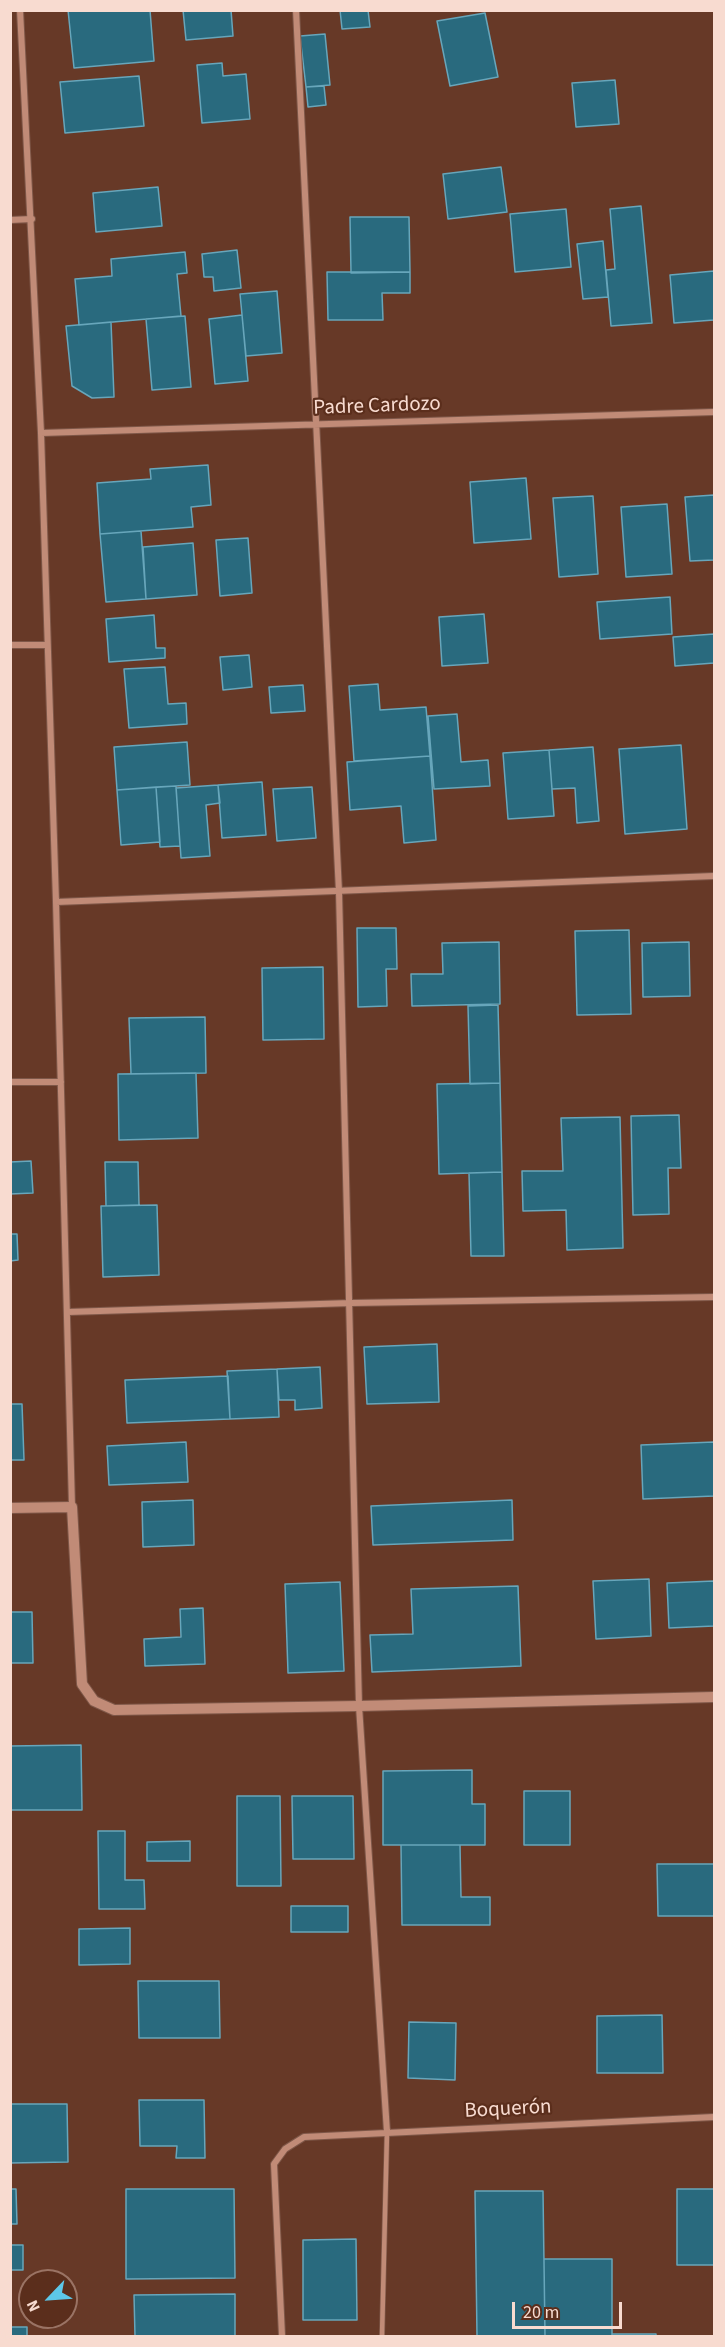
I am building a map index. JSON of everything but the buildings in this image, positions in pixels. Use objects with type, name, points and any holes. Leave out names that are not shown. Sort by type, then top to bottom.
[{"type":"street","points":[[20,10],[32,219],[40,433],[56,902],[72,1507],[82,1684],[94,1701],[114,1710],[714,1696]]},
{"type":"street","points":[[296,10],[339,892],[351,1303],[359,1706],[387,2132]]},
{"type":"street","points":[[10,220],[32,219]]},
{"type":"street","name":"Padre Cardozo","points":[[40,433],[714,412]]},
{"type":"street","points":[[10,645],[46,645]]},
{"type":"street","points":[[56,902],[714,876]]},
{"type":"street","points":[[10,1082],[61,1082]]},
{"type":"street","points":[[68,1312],[351,1303],[714,1297]]},
{"type":"street","points":[[10,1508],[72,1507]]},
{"type":"street","name":"Boquerón","points":[[282,2337],[273,2164],[285,2149],[304,2137],[714,2117]]},
{"type":"lane","points":[[382,2337],[387,2132]]}]
